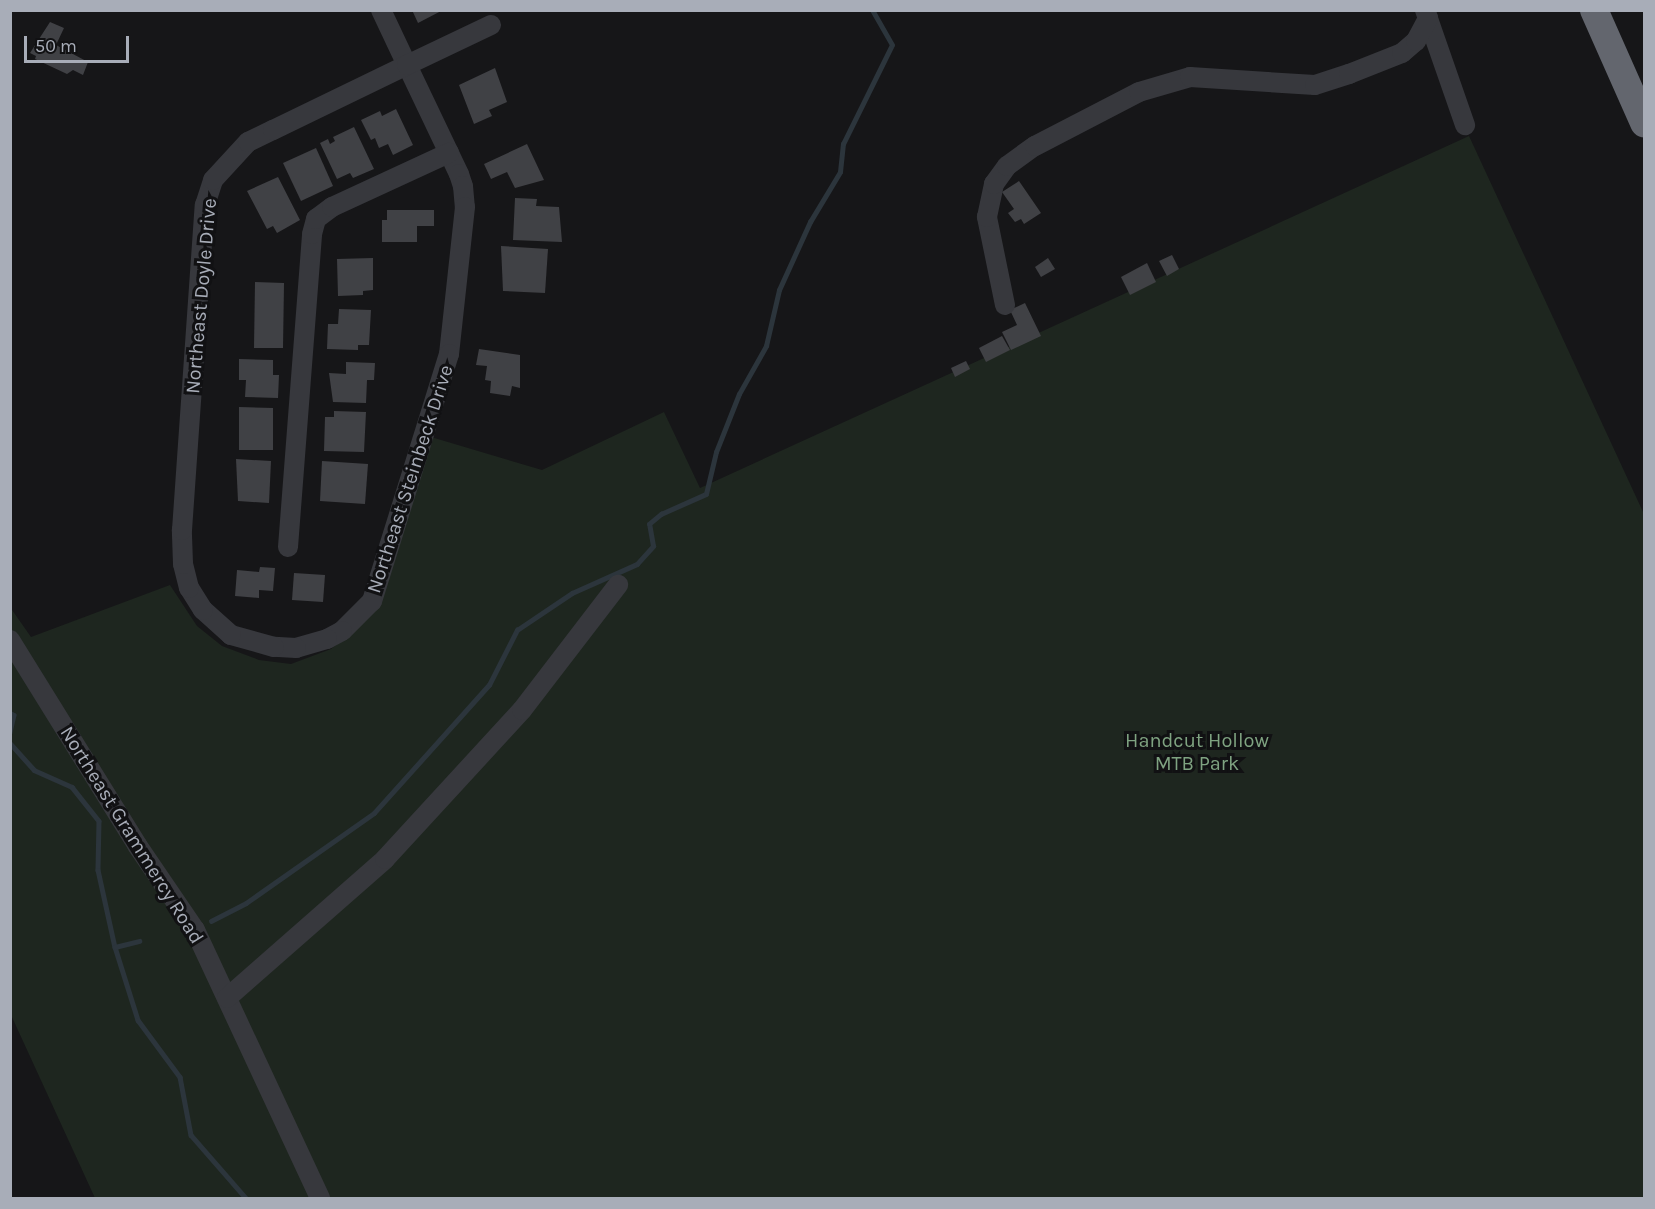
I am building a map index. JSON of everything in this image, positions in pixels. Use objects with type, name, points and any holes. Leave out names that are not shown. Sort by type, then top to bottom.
[{"type":"highway","points":[[1594,10],[1644,123]]},
{"type":"street","name":"Northeast Steinbeck Drive","points":[[274,647],[311,645],[342,630],[372,601],[380,584],[449,354],[465,207],[463,186],[381,10]]},
{"type":"street","points":[[1427,14],[1465,126]]},
{"type":"street","points":[[1005,305],[987,217],[994,184],[1007,166],[1035,146],[1139,92],[1190,77],[1315,85],[1349,74],[1402,53],[1416,41],[1427,14]]},
{"type":"street","name":"Northeast Doyle Drive","points":[[274,647],[231,635],[203,610],[189,588],[183,564],[182,530],[205,205],[213,180],[248,142],[491,25]]},
{"type":"street","points":[[288,547],[312,234],[316,219],[332,207],[449,153]]},
{"type":"street","points":[[226,998],[385,859],[522,710],[618,585]]},
{"type":"street","name":"Northeast Grammercy Road","points":[[10,640],[137,845],[195,930],[320,1198]]},
{"type":"green space","name":"Handcut Hollow MTB Park","points":[[1469,136],[1644,514],[1644,1198],[95,1198],[11,1015],[10,607],[31,637],[170,585],[197,626],[222,646],[259,660],[291,664],[331,649],[359,626],[431,437],[542,470],[664,412],[700,488]]},
{"type":"building","points":[[412,10],[443,10],[418,23]]},
{"type":"building","points":[[50,22],[64,28],[56,45],[88,62],[83,75],[73,70],[67,74],[35,59],[36,56],[30,53]]},
{"type":"building","points":[[495,68],[507,102],[489,110],[492,116],[474,124],[459,85]]},
{"type":"building","points":[[396,109],[413,145],[393,155],[388,144],[379,148],[375,138],[371,140],[361,120],[380,111],[382,116]]},
{"type":"building","points":[[354,127],[374,169],[353,178],[350,173],[337,179],[320,143],[328,139],[330,144],[335,141],[333,137]]},
{"type":"building","points":[[527,144],[544,180],[515,188],[507,172],[491,179],[484,164]]},
{"type":"building","points":[[316,148],[333,186],[301,201],[283,163]]},
{"type":"building","points":[[278,177],[300,220],[277,233],[273,226],[267,229],[247,191]]},
{"type":"building","points":[[1019,181],[1041,213],[1024,224],[1021,219],[1015,222],[1008,213],[1014,209],[1002,192]]},
{"type":"building","points":[[515,198],[537,199],[536,206],[559,207],[562,242],[513,240]]},
{"type":"building","points":[[387,210],[434,210],[434,226],[417,226],[417,242],[382,242],[382,220],[387,220]]},
{"type":"building","points":[[501,246],[548,249],[545,293],[503,291]]},
{"type":"building","points":[[1172,255],[1179,269],[1167,276],[1159,261]]},
{"type":"building","points":[[373,258],[373,290],[363,291],[363,295],[338,296],[337,259]]},
{"type":"building","points":[[1048,258],[1055,269],[1041,277],[1035,267]]},
{"type":"building","points":[[1147,263],[1156,282],[1130,295],[1121,277]]},
{"type":"building","points":[[255,282],[284,283],[283,348],[254,348]]},
{"type":"building","points":[[1025,303],[1041,336],[1011,350],[1002,332],[1017,325],[1010,310]]},
{"type":"building","points":[[339,309],[371,310],[369,345],[358,345],[358,350],[327,349],[328,324],[338,324]]},
{"type":"building","points":[[1002,336],[1010,350],[986,362],[979,348]]},
{"type":"building","points":[[479,349],[520,355],[520,388],[512,386],[510,396],[490,393],[491,381],[485,380],[487,366],[476,365]]},
{"type":"building","points":[[239,359],[273,360],[273,375],[279,375],[278,398],[245,397],[246,380],[239,380]]},
{"type":"building","points":[[966,361],[970,369],[955,377],[951,368]]},
{"type":"building","points":[[346,362],[375,363],[374,380],[367,380],[366,403],[333,402],[329,373],[346,374]]},
{"type":"building","points":[[239,407],[273,408],[273,450],[239,450]]},
{"type":"building","points":[[334,411],[366,412],[364,452],[324,451],[325,417],[334,417]]},
{"type":"building","points":[[236,459],[271,461],[269,503],[238,501]]},
{"type":"building","points":[[322,461],[368,464],[365,504],[320,501]]},
{"type":"building","points":[[260,567],[275,568],[273,591],[259,590],[259,598],[235,596],[237,570],[259,572]]},
{"type":"building","points":[[294,573],[325,575],[323,602],[292,600]]},
{"type":"waterway","points":[[211,921],[246,903],[374,813],[489,685],[517,630],[572,593],[637,564],[653,546],[649,524],[661,514],[706,494],[716,452],[739,394],[766,346],[779,290],[810,222],[840,172],[843,144],[892,45],[872,10]]},
{"type":"waterway","points":[[10,713],[14,715],[10,733]]},
{"type":"waterway","points":[[10,743],[34,770],[72,787],[99,821],[98,870],[115,947],[138,1020],[180,1077],[191,1135],[246,1198]]},
{"type":"waterway","points":[[115,947],[139,941]]}]
